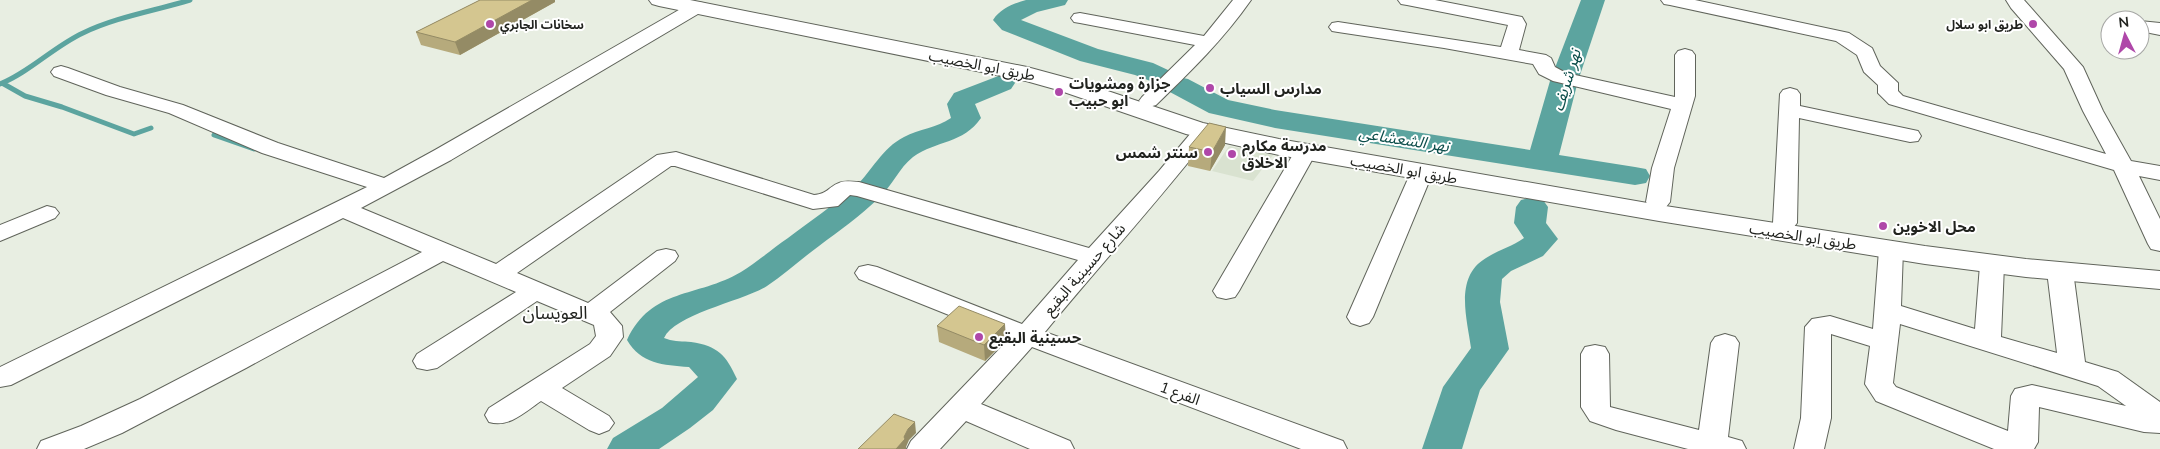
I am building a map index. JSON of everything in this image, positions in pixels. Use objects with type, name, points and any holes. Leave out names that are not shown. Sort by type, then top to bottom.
[{"type":"main road","name":"طريق ابو الخصيب","points":[[659,0],[706,3],[917,47],[1049,79],[1203,131],[1306,151],[1891,250],[1992,265],[2160,280]]},
{"type":"main road","name":"طريق ابو الخصيب","points":[[917,47],[1163,88],[1218,123],[1262,132],[1658,202],[1785,222],[1991,252],[2160,267]]},
{"type":"street","points":[[1163,88],[1231,16],[1242,0]]},
{"type":"street","points":[[1408,0],[1516,21],[1518,24],[1509,52]]},
{"type":"street","points":[[1670,0],[1826,32],[1842,37],[1865,52],[1871,68],[1888,83],[1888,93],[1896,100],[2123,166],[2160,173]]},
{"type":"street","points":[[2015,0],[2073,67],[2160,244]]},
{"type":"street","points":[[1,378],[342,209],[443,155],[706,3]]},
{"type":"street","points":[[1080,18],[1207,42]]},
{"type":"street","points":[[1338,27],[1509,52],[1539,59],[1544,62],[1546,70],[1560,77],[1682,105]]},
{"type":"street","points":[[1658,202],[1663,168],[1685,96],[1684,55]]},
{"type":"street","points":[[61,72],[113,91],[176,109],[270,148],[321,166],[385,185]]},
{"type":"street","points":[[1785,222],[1790,102],[1910,136]]},
{"type":"street","name":"شارع حسينية البقيع","points":[[922,449],[1028,336],[1094,257],[1167,176],[1203,131]]},
{"type":"street","points":[[1226,291],[1306,151]]},
{"type":"street","points":[[497,274],[665,160],[676,159],[814,202],[830,201],[846,188],[867,191],[1094,257]]},
{"type":"street","points":[[1360,317],[1422,172]]},
{"type":"street","points":[[342,209],[590,314],[603,320],[609,326],[610,337],[600,350],[499,415]]},
{"type":"street","points":[[0,234],[47,213]]},
{"type":"street","points":[[1891,250],[1888,311],[1879,384],[1886,394],[2006,442],[2023,442],[2025,396],[2032,395],[2144,421],[2160,422]]},
{"type":"street","points":[[52,449],[81,440],[120,422],[442,251]]},
{"type":"street","points":[[590,314],[666,256]]},
{"type":"street","points":[[1987,342],[1992,265]]},
{"type":"street","points":[[2060,271],[2072,368]]},
{"type":"street","name":"الفرع 1","points":[[868,273],[1028,336],[1332,449]]},
{"type":"street","points":[[427,361],[535,290]]},
{"type":"street","points":[[1888,311],[2072,368],[2120,385],[2141,403],[2160,415]]},
{"type":"street","points":[[1810,449],[1816,418],[1818,327],[1830,325],[1884,341]]},
{"type":"street","points":[[1595,354],[1595,406],[1600,414],[1616,420],[1722,447],[1725,343]]},
{"type":"street","points":[[541,388],[599,423]]},
{"type":"street","points":[[962,408],[1059,449]]},
{"type":"shaded area","points":[[1229,146],[1273,155],[1253,181],[1212,171]]},
{"type":"building","points":[[480,0],[532,0],[455,42],[416,32]]},
{"type":"building","points":[[1209,123],[1226,127],[1212,152],[1189,147]]},
{"type":"building","points":[[959,306],[1005,324],[984,345],[937,326]]},
{"type":"building","points":[[894,414],[915,422],[908,429],[904,437],[905,439],[896,449],[858,449]]},
{"type":"waterway","points":[[2,83],[21,73],[72,39],[96,27],[190,0]]},
{"type":"waterway","name":"نهر الشعشاعي","points":[[1056,0],[1022,9],[1005,20],[1011,25],[1089,55],[1144,69],[1158,76]]},
{"type":"waterway","name":"نهر شريف","points":[[1542,161],[1564,81],[1593,0]]},
{"type":"waterway","points":[[2,83],[25,96],[62,107],[134,134],[151,128]]},
{"type":"waterway","points":[[627,449],[688,409],[718,379],[713,368],[699,357],[663,352],[648,344],[645,340],[650,328],[659,319],[684,306],[739,287],[762,273],[866,193],[880,179],[894,158],[903,151],[914,143],[955,129],[961,124],[967,118],[961,104],[964,99],[1001,83]]},
{"type":"waterway","name":"نهر الشعشاعي","points":[[1178,85],[1219,107],[1275,119],[1542,161]]},
{"type":"waterway","points":[[214,135],[254,149]]},
{"type":"waterway","name":"نهر الشعشاعي","points":[[1542,161],[1635,176]]},
{"type":"waterway","points":[[1442,449],[1462,387],[1490,349],[1482,302],[1485,279],[1490,270],[1526,252],[1541,239],[1530,223],[1532,207]]},
{"type":"place","name":"سخانات الجابري","points":[[490,24]]},
{"type":"place","name":"طريق ابو سلال","points":[[2033,24]]},
{"type":"place","name":"مدارس السياب","points":[[1210,88]]},
{"type":"place","name":"جزارة ومشويات ابو حبيب","points":[[1059,92]]},
{"type":"place","name":"سنتر شمس","points":[[1208,152]]},
{"type":"place","name":"مدرسة مكارم الاخلاق","points":[[1232,154]]},
{"type":"place","name":"محل الاخوين","points":[[1883,226]]},
{"type":"place","name":"حسينية البقيع","points":[[979,337]]},
{"type":"district","name":"العويسان","points":[[555,312]]}]
